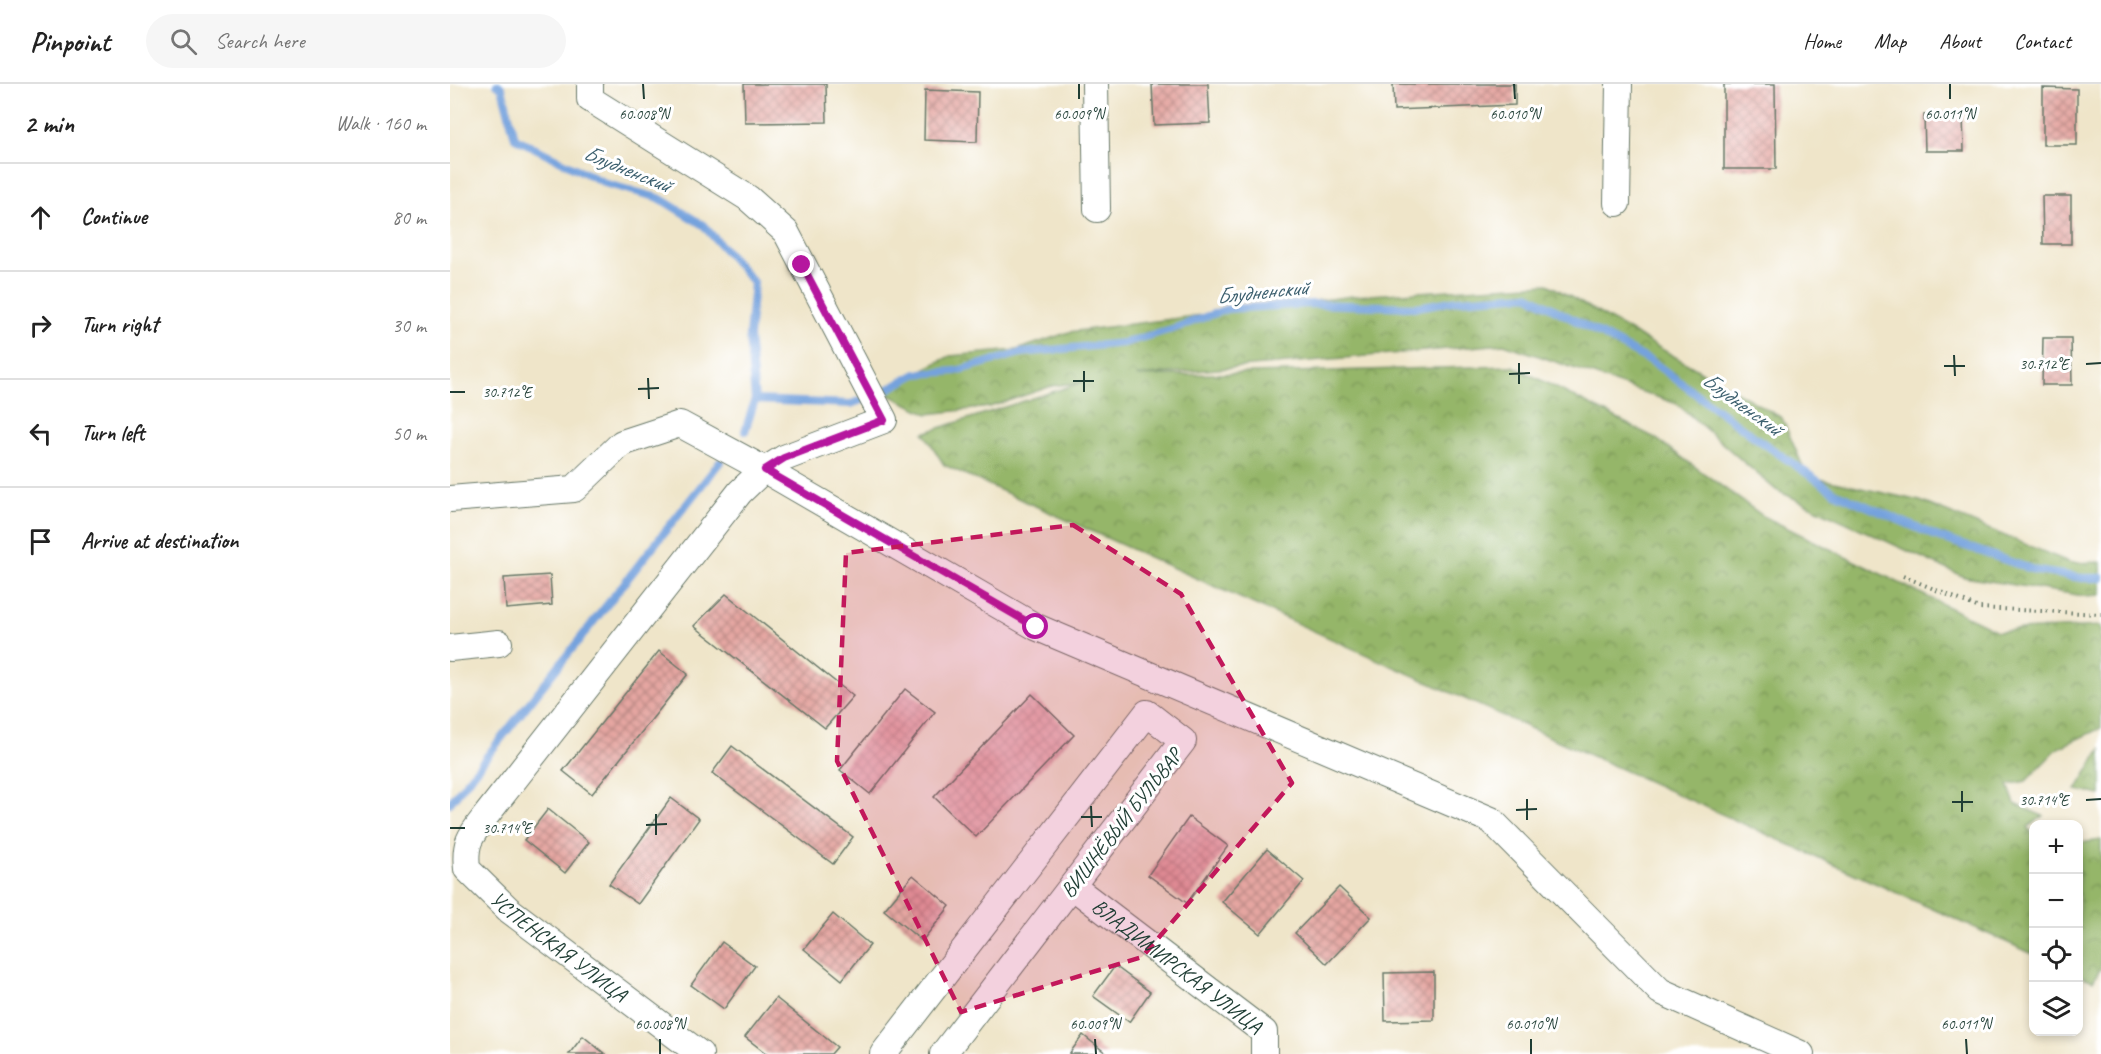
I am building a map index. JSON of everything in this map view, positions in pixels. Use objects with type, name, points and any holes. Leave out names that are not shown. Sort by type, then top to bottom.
[{"type":"street","points":[[1095,84],[1097,209]]},
{"type":"street","points":[[1617,202],[1619,84]]},
{"type":"street","points":[[590,92],[748,198],[786,232],[884,420],[784,458],[765,470]]},
{"type":"street","points":[[450,499],[574,489],[622,443],[680,424],[765,470],[1036,627],[1491,820],[1660,991],[1801,1054]]},
{"type":"street","name":"УСПЕНСКАЯ УЛИЦА","points":[[700,1054],[509,910],[467,869],[465,847],[488,813],[740,492],[765,470]]},
{"type":"street","points":[[450,648],[498,643]]},
{"type":"street","name":"ВИШНЁВЫЙ БУЛЬВАР","points":[[883,1054],[1147,713],[1184,741],[943,1054]]},
{"type":"street","name":"ВЛАДИМИРСКАЯ УЛИЦА","points":[[1072,886],[1264,1032],[1264,1054]]},
{"type":"path","points":[[1904,576],[1979,609],[2101,614]]},
{"type":"highlighted area","points":[[1073,525],[1181,594],[1292,783],[1142,957],[961,1012],[837,761],[846,553]]},
{"type":"green space","points":[[1548,284],[1782,418],[1807,476],[1920,501],[2071,563],[2101,562],[2101,595],[2084,596],[1964,577],[1776,490],[1677,404],[1504,344],[1137,376],[1513,366],[1655,438],[1763,516],[1997,631],[2101,626],[2101,728],[2058,748],[2026,781],[2008,785],[2015,804],[2043,816],[2038,820],[2029,820],[2028,827],[2029,952],[944,465],[924,433],[1083,382],[1052,386],[990,407],[928,414],[881,391],[950,356],[1017,350],[1069,332],[1353,296]]},
{"type":"green space","points":[[2101,749],[2101,795],[2076,790]]},
{"type":"green space","points":[[2101,840],[2101,968],[2093,981],[2083,977],[2083,842]]},
{"type":"building","points":[[744,84],[826,84],[827,122],[745,123]]},
{"type":"building","points":[[1152,84],[1208,84],[1210,123],[1154,125]]},
{"type":"building","points":[[1393,84],[1515,84],[1515,105],[1394,110]]},
{"type":"building","points":[[1724,84],[1775,84],[1776,169],[1724,169]]},
{"type":"building","points":[[2043,88],[2077,89],[2077,145],[2043,145]]},
{"type":"building","points":[[925,90],[978,92],[977,142],[924,140]]},
{"type":"building","points":[[1963,114],[1964,151],[1925,151],[1924,115]]},
{"type":"building","points":[[2042,196],[2071,196],[2071,244],[2043,244]]},
{"type":"building","points":[[2043,338],[2071,338],[2072,385],[2042,385]]},
{"type":"building","points":[[550,575],[552,605],[506,609],[504,578]]},
{"type":"building","points":[[726,594],[853,696],[825,728],[694,626]]},
{"type":"building","points":[[659,651],[688,674],[592,794],[563,771]]},
{"type":"building","points":[[905,689],[935,712],[870,794],[840,770]]},
{"type":"building","points":[[1032,694],[1074,735],[976,837],[934,797]]},
{"type":"building","points":[[732,746],[853,837],[833,864],[712,773]]},
{"type":"building","points":[[671,798],[699,819],[638,904],[609,884]]},
{"type":"building","points":[[548,809],[589,842],[565,873],[524,840]]},
{"type":"building","points":[[1189,817],[1228,846],[1187,903],[1148,875]]},
{"type":"building","points":[[1267,849],[1304,881],[1260,934],[1222,902]]},
{"type":"building","points":[[913,875],[950,906],[922,941],[884,910]]},
{"type":"building","points":[[1339,887],[1371,917],[1327,964],[1295,933]]},
{"type":"building","points":[[833,914],[870,945],[842,980],[804,949]]},
{"type":"building","points":[[722,942],[755,966],[724,1009],[691,985]]},
{"type":"building","points":[[1115,966],[1150,992],[1129,1022],[1093,996]]},
{"type":"building","points":[[1434,972],[1434,1020],[1385,1021],[1384,973]]},
{"type":"building","points":[[776,998],[837,1047],[831,1054],[767,1054],[745,1037]]},
{"type":"building","points":[[1083,1035],[1107,1054],[1069,1054]]},
{"type":"building","points":[[583,1036],[605,1054],[569,1054]]},
{"type":"waterway","name":"Блудненский","points":[[497,84],[502,88],[515,138],[607,184],[659,198],[703,225],[754,283],[749,336],[755,400],[851,404],[883,392],[916,374],[956,371],[1021,353],[1124,343],[1227,309],[1310,304],[1417,307],[1458,300],[1528,295],[1654,363],[1834,492],[1936,536],[2037,571],[2082,578],[2101,578]]},
{"type":"waterway","points":[[745,431],[755,400]]},
{"type":"waterway","points":[[450,803],[720,462]]},
{"type":"route","points":[[802,265],[884,420],[784,458],[765,470],[1036,627]]}]
